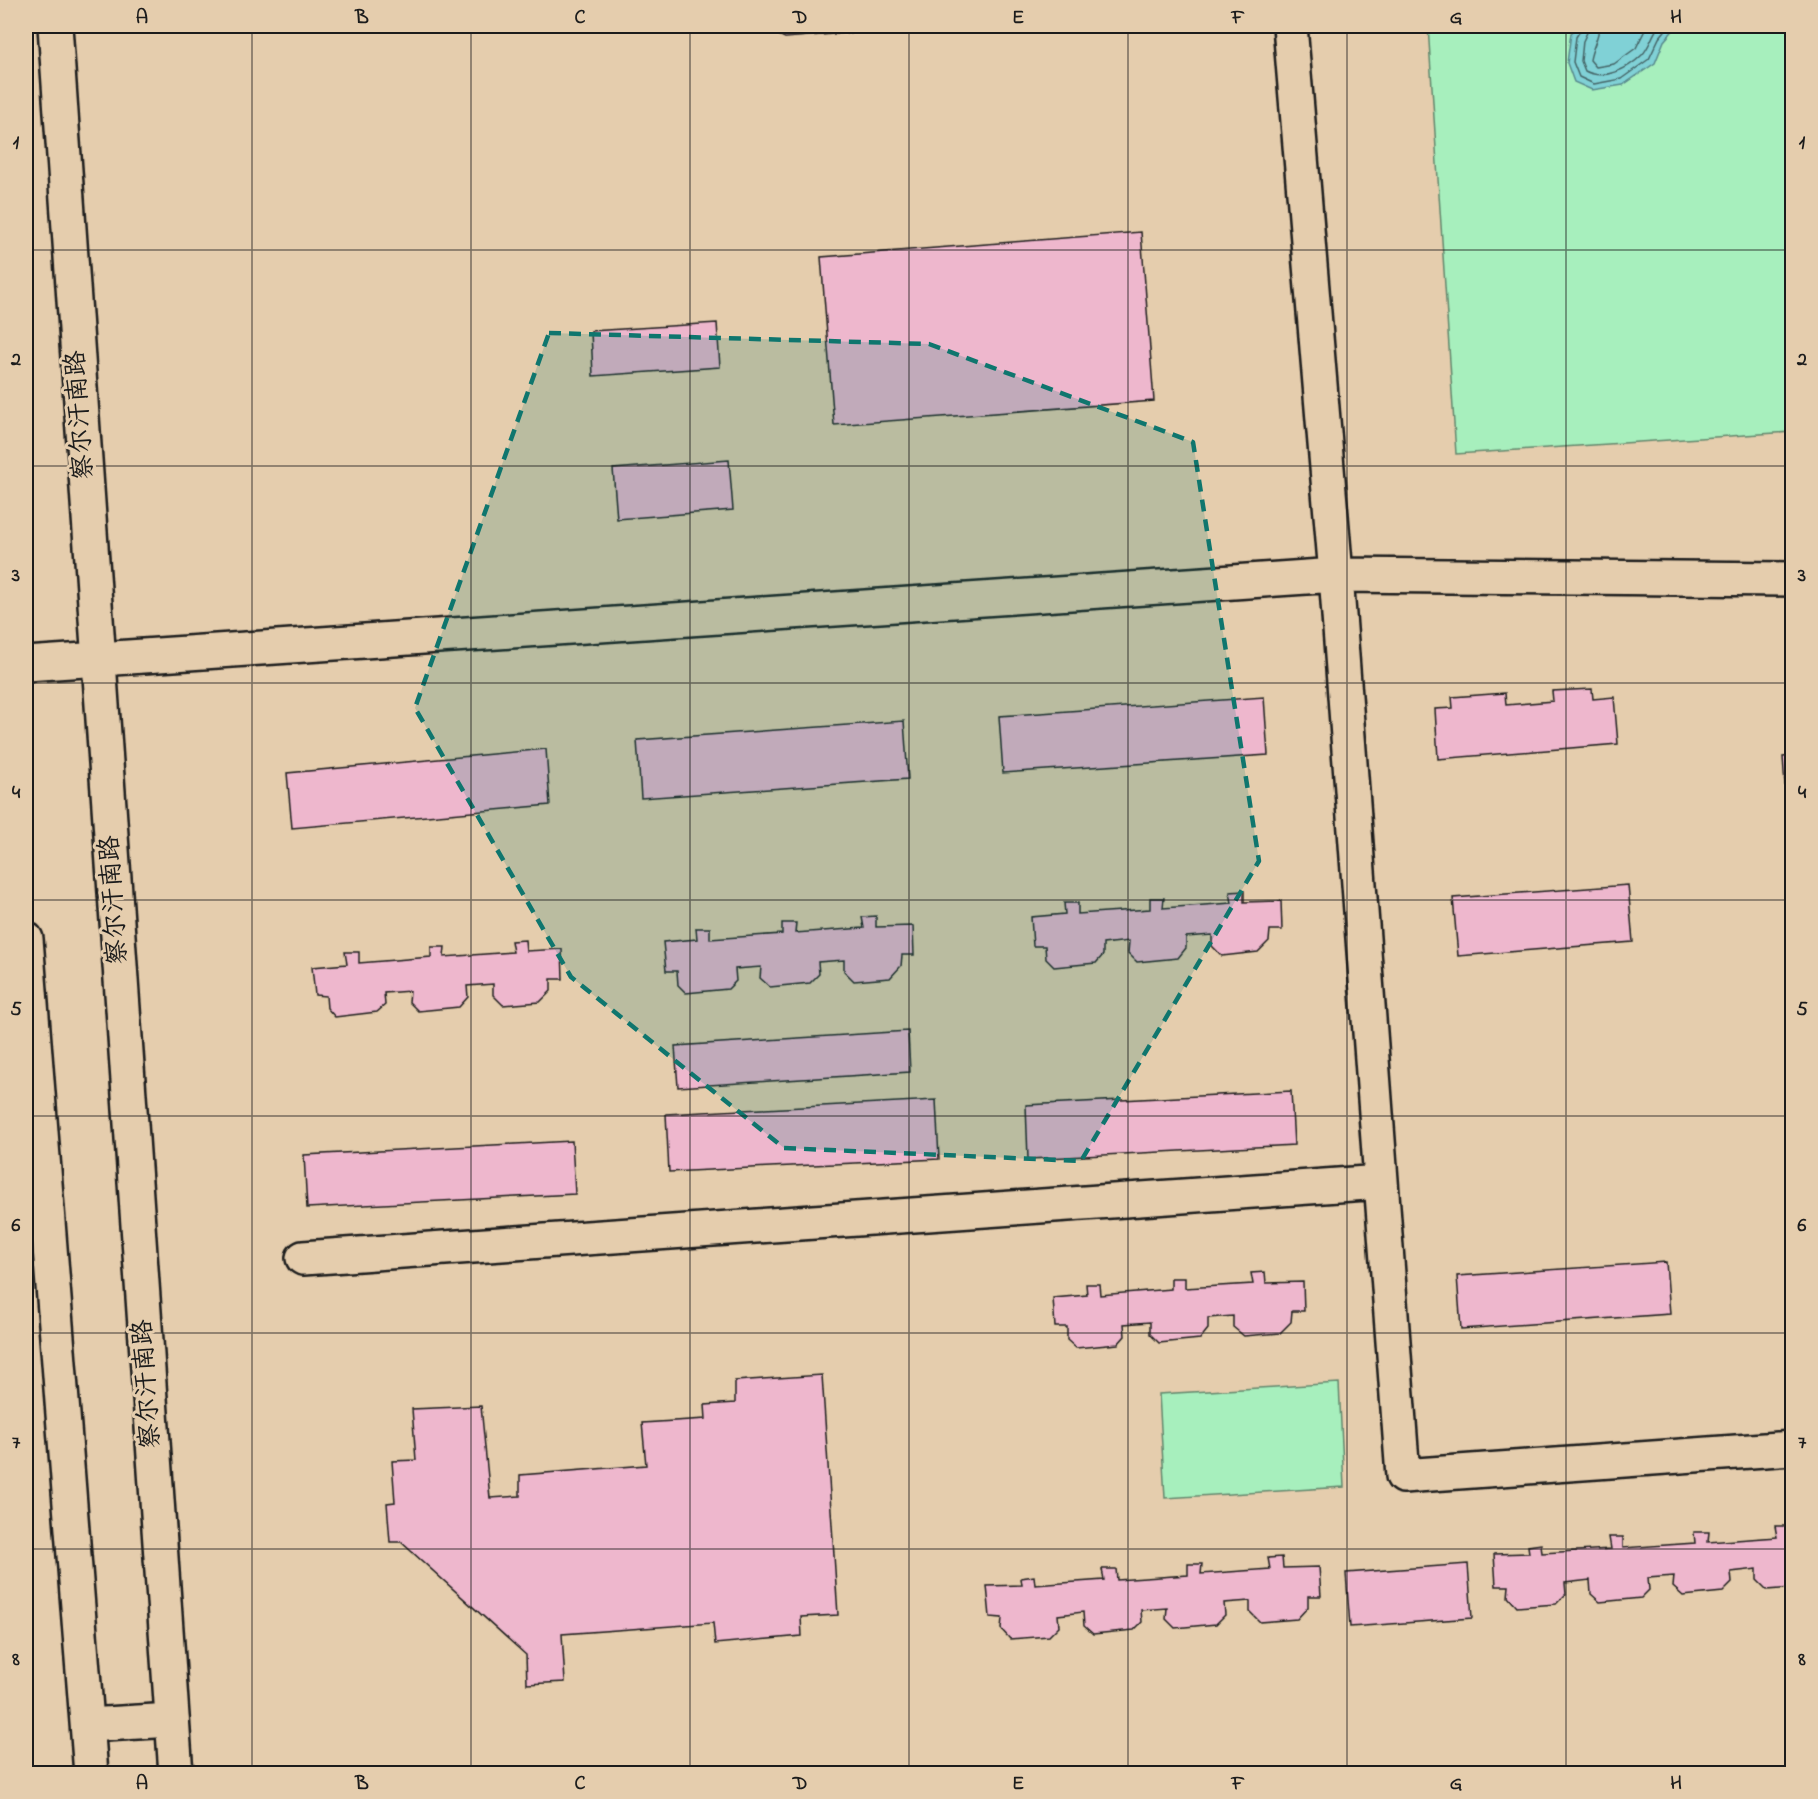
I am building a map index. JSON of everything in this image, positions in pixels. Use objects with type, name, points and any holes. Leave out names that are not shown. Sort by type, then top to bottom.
[{"type":"street","name":"察尔汗南路","points":[[55,26],[176,1773]]},
{"type":"street","points":[[1290,26],[1336,575],[1403,1476],[1792,1448]]},
{"type":"street","points":[[26,664],[1336,575],[1792,579]]},
{"type":"street","points":[[26,939],[91,1773]]},
{"type":"street","points":[[303,1258],[1381,1182]]},
{"type":"street","points":[[88,1725],[172,1720]]},
{"type":"highlighted area","points":[[549,333],[929,344],[1193,442],[1259,861],[1081,1161],[784,1148],[571,977],[415,708]]},
{"type":"green space","points":[[1428,26],[1792,26],[1792,432],[1456,454]]},
{"type":"green space","points":[[1339,1383],[1344,1487],[1165,1498],[1159,1394]]},
{"type":"water","points":[[1580,26],[1677,26],[1664,41],[1655,63],[1623,85],[1592,90],[1574,82],[1567,63],[1571,33]]},
{"type":"building","points":[[758,26],[930,26],[785,38]]},
{"type":"building","points":[[1141,232],[1154,401],[834,425],[821,257]]},
{"type":"building","points":[[717,323],[720,367],[593,376],[591,331]]},
{"type":"building","points":[[729,460],[733,510],[617,519],[613,469]]},
{"type":"building","points":[[1592,689],[1593,699],[1614,697],[1618,744],[1438,759],[1435,709],[1453,708],[1452,697],[1505,693],[1506,705],[1553,701],[1552,691]]},
{"type":"building","points":[[1264,697],[1268,755],[1003,773],[999,716]]},
{"type":"building","points":[[904,721],[908,779],[641,798],[637,740]]},
{"type":"building","points":[[546,749],[550,805],[292,828],[287,773]]},
{"type":"building","points":[[1792,756],[1792,814],[1787,814],[1783,757]]},
{"type":"building","points":[[1628,885],[1633,942],[1458,956],[1453,898]]},
{"type":"building","points":[[1244,891],[1244,902],[1281,901],[1282,930],[1270,930],[1269,941],[1258,952],[1222,956],[1212,946],[1212,935],[1186,937],[1186,948],[1178,958],[1137,962],[1128,953],[1129,941],[1103,944],[1103,955],[1096,963],[1054,967],[1046,959],[1045,946],[1033,946],[1031,917],[1065,914],[1064,903],[1078,903],[1078,914],[1150,909],[1150,898],[1164,898],[1163,908],[1232,903],[1230,892]]},
{"type":"building","points":[[876,916],[876,927],[913,926],[914,955],[902,955],[901,966],[890,978],[854,981],[844,971],[844,960],[818,962],[819,974],[810,983],[770,987],[760,978],[761,967],[735,969],[736,981],[728,989],[686,993],[678,985],[677,971],[666,971],[663,942],[697,939],[696,928],[710,928],[710,939],[782,934],[782,923],[796,923],[795,933],[864,928],[862,917]]},
{"type":"building","points":[[525,940],[526,951],[562,949],[563,979],[551,979],[551,991],[540,1002],[503,1005],[493,995],[493,984],[467,986],[468,997],[459,1007],[418,1011],[409,1002],[410,991],[384,993],[385,1005],[377,1012],[335,1017],[327,1008],[326,996],[315,995],[312,967],[347,964],[345,952],[359,952],[359,963],[431,957],[431,947],[445,947],[444,957],[513,952],[511,941]]},
{"type":"building","points":[[908,1031],[910,1072],[678,1087],[675,1046]]},
{"type":"building","points":[[1291,1091],[1294,1145],[1028,1159],[1026,1105]]},
{"type":"building","points":[[936,1100],[939,1159],[669,1172],[666,1114]]},
{"type":"building","points":[[572,1141],[575,1194],[307,1208],[304,1155]]},
{"type":"building","points":[[1666,1262],[1670,1314],[1461,1329],[1457,1276]]},
{"type":"building","points":[[1265,1272],[1266,1283],[1303,1282],[1304,1311],[1292,1311],[1291,1322],[1280,1333],[1244,1336],[1233,1327],[1233,1316],[1208,1318],[1208,1329],[1200,1339],[1159,1343],[1150,1334],[1150,1322],[1124,1324],[1125,1336],[1118,1344],[1076,1348],[1067,1340],[1067,1327],[1055,1327],[1053,1298],[1087,1295],[1086,1284],[1099,1284],[1100,1295],[1171,1289],[1171,1278],[1185,1278],[1185,1288],[1253,1284],[1251,1273]]},
{"type":"building","points":[[822,1375],[838,1615],[801,1617],[802,1636],[715,1644],[713,1623],[562,1634],[565,1682],[527,1684],[526,1655],[401,1542],[390,1542],[387,1503],[395,1502],[392,1461],[416,1460],[412,1409],[481,1406],[490,1498],[520,1496],[520,1475],[646,1465],[642,1423],[706,1419],[705,1405],[735,1403],[735,1381]]},
{"type":"building","points":[[1775,1526],[1789,1526],[1790,1536],[1792,1536],[1792,1588],[1767,1590],[1757,1580],[1757,1569],[1731,1572],[1732,1583],[1723,1592],[1683,1596],[1673,1587],[1674,1576],[1648,1578],[1649,1590],[1641,1598],[1600,1602],[1591,1594],[1590,1580],[1565,1583],[1566,1594],[1556,1604],[1517,1607],[1508,1597],[1509,1586],[1496,1586],[1494,1554],[1529,1553],[1528,1546],[1541,1544],[1542,1553],[1611,1549],[1609,1537],[1623,1537],[1623,1548],[1695,1543],[1694,1532],[1709,1532],[1708,1542],[1777,1537]]},
{"type":"building","points":[[1282,1557],[1283,1568],[1319,1567],[1321,1596],[1308,1596],[1308,1607],[1297,1619],[1260,1622],[1250,1612],[1250,1601],[1224,1603],[1225,1615],[1216,1624],[1175,1628],[1166,1619],[1167,1608],[1141,1610],[1142,1622],[1134,1630],[1093,1634],[1084,1626],[1083,1612],[1058,1615],[1059,1626],[1049,1636],[1010,1639],[1001,1629],[1002,1618],[990,1617],[987,1586],[1022,1585],[1021,1578],[1034,1576],[1035,1585],[1104,1580],[1102,1569],[1116,1569],[1117,1580],[1188,1575],[1188,1564],[1202,1564],[1201,1574],[1270,1569],[1268,1558]]},
{"type":"building","points":[[1468,1564],[1472,1618],[1350,1627],[1346,1573]]}]
